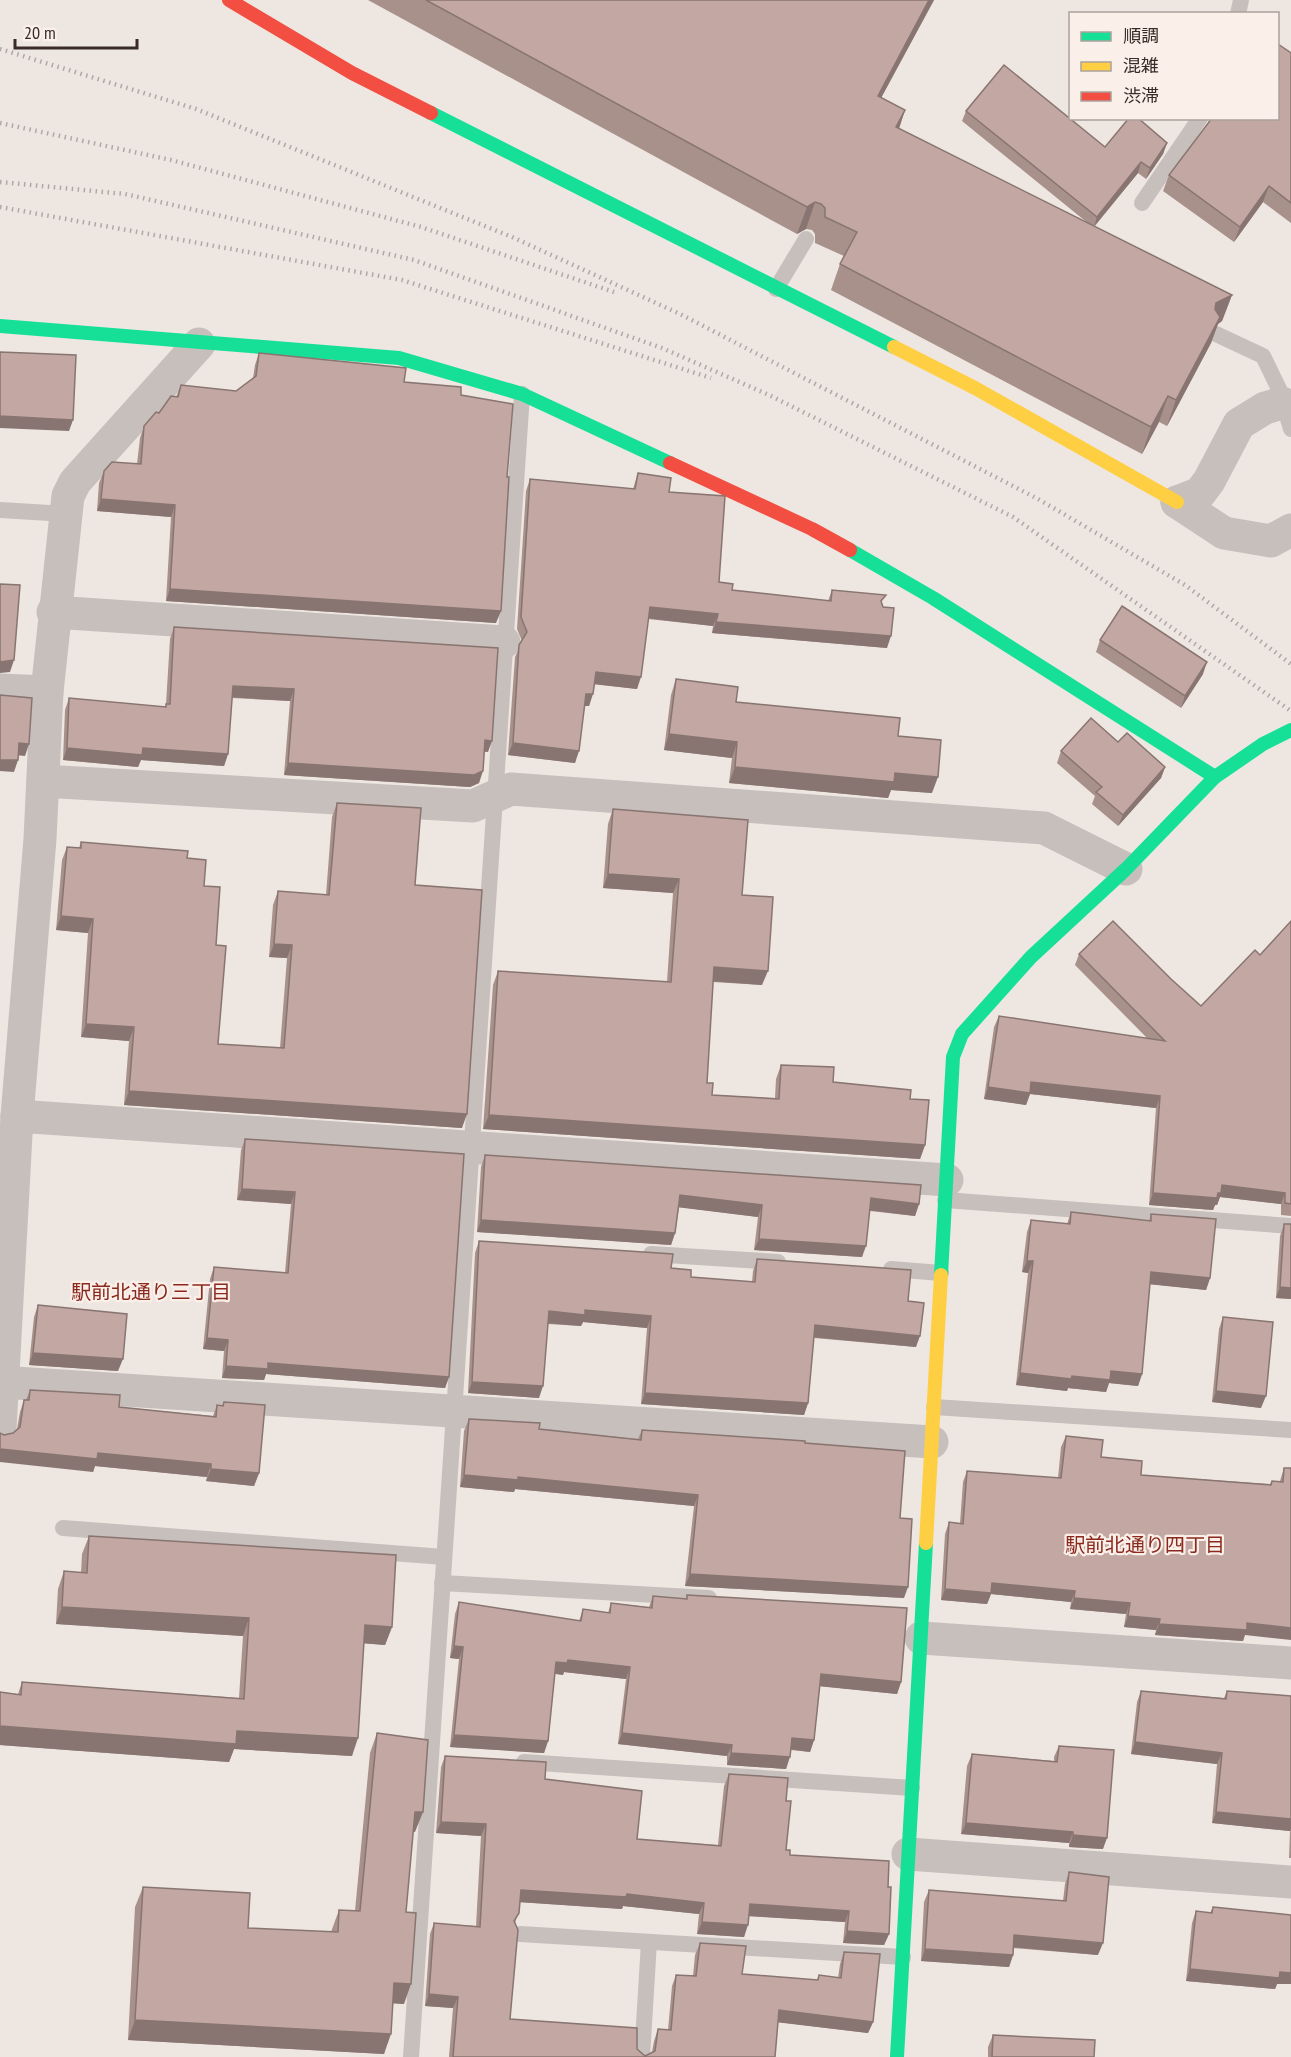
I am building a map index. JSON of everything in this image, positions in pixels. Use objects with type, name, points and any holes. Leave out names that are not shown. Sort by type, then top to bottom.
[{"type":"street","points":[[229,0],[352,72],[975,388],[1177,502],[1224,533],[1270,541],[1291,530]]},
{"type":"street","points":[[0,326],[199,344],[399,358],[522,394],[812,529],[933,598],[1215,777]]},
{"type":"street","points":[[0,1429],[17,1116],[43,781],[47,692],[53,612],[68,496],[75,482],[199,344]]},
{"type":"street","points":[[1177,502],[1200,493],[1209,481],[1239,424],[1265,408],[1286,416]]},
{"type":"street","points":[[53,612],[504,642]]},
{"type":"street","points":[[0,690],[47,692]]},
{"type":"street","points":[[897,2057],[912,1788],[918,1619],[932,1442],[953,1057],[962,1034],[1031,957],[1126,869],[1215,777],[1263,744],[1291,730]]},
{"type":"street","points":[[43,781],[473,806],[512,789],[1044,828],[1126,869]]},
{"type":"street","points":[[17,1116],[471,1145],[946,1190]]},
{"type":"street","points":[[2,1382],[932,1442]]},
{"type":"street","points":[[918,1619],[1291,1664]]},
{"type":"street","points":[[908,1854],[1291,1882]]},
{"type":"lane","points":[[1142,203],[1199,120]]},
{"type":"lane","points":[[776,289],[806,239]]},
{"type":"lane","points":[[1216,334],[1263,356],[1279,389],[1286,416]]},
{"type":"lane","points":[[411,2057],[436,1757],[442,1583],[453,1412],[471,1242],[471,1145],[522,394]]},
{"type":"lane","points":[[0,510],[66,514]]},
{"type":"lane","points":[[946,1190],[1291,1226]]},
{"type":"lane","points":[[632,1252],[798,1263]]},
{"type":"lane","points":[[870,1268],[942,1273]]},
{"type":"lane","points":[[934,1407],[1291,1430]]},
{"type":"lane","points":[[63,1528],[444,1557]]},
{"type":"lane","points":[[442,1583],[723,1599]]},
{"type":"lane","points":[[513,1762],[912,1788]]},
{"type":"lane","points":[[520,1934],[903,1957]]},
{"type":"lane","points":[[642,2057],[649,1942]]},
{"type":"building","points":[[426,0],[929,0],[878,96],[905,110],[896,127],[1232,295],[1216,303],[1215,309],[1220,317],[1176,400],[1168,396],[1151,427],[840,264],[857,232],[825,217],[825,208],[821,204],[815,202],[807,207]]},
{"type":"building","points":[[1279,45],[1291,53],[1291,203],[1269,186],[1240,227],[1169,175],[1210,120],[1279,120]]},
{"type":"building","points":[[1004,65],[1105,147],[1127,120],[1140,120],[1167,143],[1150,168],[1141,162],[1097,217],[966,111]]},
{"type":"building","points":[[0,352],[76,355],[73,420],[0,416]]},
{"type":"building","points":[[259,353],[406,368],[404,382],[461,387],[461,395],[513,404],[501,611],[170,589],[175,505],[101,499],[104,471],[112,462],[141,464],[144,426],[156,412],[159,413],[171,396],[178,397],[181,385],[236,391],[256,376]]},
{"type":"building","points":[[638,473],[671,478],[669,492],[725,496],[719,582],[733,584],[732,590],[831,601],[832,590],[886,595],[881,601],[883,607],[894,608],[891,636],[716,622],[718,614],[650,607],[641,677],[596,672],[593,694],[586,694],[579,751],[513,743],[519,645],[527,632],[521,617],[530,479],[635,489]]},
{"type":"building","points":[[0,584],[20,585],[14,660],[0,662]]},
{"type":"building","points":[[1122,606],[1207,662],[1185,696],[1100,640]]},
{"type":"building","points":[[174,627],[498,648],[492,741],[485,740],[483,771],[474,775],[288,763],[294,689],[233,686],[228,754],[143,748],[142,755],[67,748],[69,698],[166,707],[166,704],[170,704]]},
{"type":"building","points":[[676,679],[738,687],[736,702],[900,718],[898,736],[941,740],[938,777],[895,773],[894,782],[735,767],[737,742],[669,734]]},
{"type":"building","points":[[0,695],[32,698],[29,744],[19,743],[18,760],[0,760]]},
{"type":"building","points":[[1091,718],[1118,742],[1127,733],[1165,767],[1123,815],[1096,792],[1102,787],[1061,751]]},
{"type":"building","points":[[337,803],[421,808],[415,885],[482,890],[467,1114],[129,1091],[134,1027],[86,1024],[93,919],[61,916],[67,847],[81,848],[81,842],[188,851],[187,858],[206,860],[204,886],[220,887],[216,945],[226,946],[218,1044],[284,1048],[292,945],[274,944],[278,891],[329,895]]},
{"type":"building","points":[[613,809],[748,820],[742,895],[773,897],[768,971],[714,967],[707,1083],[713,1083],[712,1095],[779,1099],[781,1065],[834,1067],[833,1082],[911,1090],[910,1099],[929,1100],[925,1145],[489,1115],[498,971],[671,982],[679,879],[608,874]]},
{"type":"building","points":[[1113,921],[1201,1006],[1255,950],[1260,955],[1291,921],[1291,1204],[1285,1203],[1285,1193],[1222,1185],[1221,1193],[1218,1193],[1217,1198],[1153,1193],[1160,1096],[1031,1082],[1030,1093],[988,1087],[999,1016],[1165,1041],[1079,954]]},
{"type":"building","points":[[245,1139],[464,1154],[449,1377],[268,1363],[268,1369],[226,1366],[228,1340],[207,1338],[214,1267],[288,1273],[295,1192],[242,1189]]},
{"type":"building","points":[[485,1155],[921,1185],[919,1204],[871,1198],[866,1246],[759,1239],[762,1205],[680,1195],[675,1233],[481,1220]]},
{"type":"building","points":[[1071,1212],[1151,1221],[1151,1214],[1216,1219],[1210,1278],[1151,1272],[1142,1374],[1111,1371],[1110,1380],[1072,1376],[1071,1379],[1020,1373],[1033,1261],[1027,1261],[1031,1220],[1070,1224]]},
{"type":"building","points":[[1284,1224],[1291,1224],[1291,1288],[1280,1287]]},
{"type":"building","points":[[479,1241],[673,1254],[671,1268],[691,1270],[691,1277],[755,1282],[757,1259],[911,1270],[908,1301],[924,1303],[920,1336],[815,1325],[808,1403],[645,1393],[651,1316],[585,1310],[585,1315],[549,1311],[543,1386],[472,1382]]},
{"type":"building","points":[[38,1305],[127,1314],[123,1359],[33,1353]]},
{"type":"building","points":[[1223,1317],[1273,1322],[1266,1396],[1216,1391]]},
{"type":"building","points":[[30,1390],[120,1395],[119,1407],[216,1417],[217,1405],[223,1406],[224,1402],[265,1405],[259,1473],[211,1469],[211,1464],[98,1453],[97,1459],[0,1449],[0,1433],[4,1435],[13,1433],[20,1427],[24,1400],[29,1400]]},
{"type":"building","points":[[469,1419],[540,1423],[539,1429],[641,1440],[642,1430],[805,1441],[805,1443],[905,1451],[900,1518],[912,1519],[908,1587],[690,1574],[698,1495],[518,1477],[518,1480],[464,1475]]},
{"type":"building","points":[[1066,1436],[1103,1440],[1101,1457],[1142,1461],[1141,1475],[1271,1485],[1272,1481],[1283,1482],[1284,1468],[1291,1468],[1291,1628],[1247,1623],[1247,1630],[1159,1624],[1160,1619],[1128,1616],[1130,1603],[1074,1598],[1075,1591],[992,1583],[991,1593],[945,1589],[949,1522],[963,1524],[967,1471],[1061,1478]]},
{"type":"building","points":[[89,1536],[396,1555],[392,1627],[365,1625],[358,1738],[237,1731],[236,1744],[0,1726],[0,1692],[21,1695],[22,1682],[244,1699],[249,1618],[62,1607],[64,1571],[87,1573]]},
{"type":"building","points":[[687,1595],[907,1608],[901,1682],[821,1674],[814,1740],[792,1738],[790,1757],[731,1753],[732,1745],[622,1733],[630,1667],[568,1660],[567,1663],[556,1662],[548,1741],[454,1735],[463,1647],[454,1646],[459,1602],[581,1621],[583,1609],[610,1613],[611,1603],[652,1608],[653,1596],[687,1599]]},
{"type":"building","points":[[1141,1691],[1226,1699],[1227,1691],[1291,1696],[1291,1819],[1216,1812],[1222,1753],[1135,1742]]},
{"type":"building","points":[[377,1733],[428,1740],[423,1812],[415,1812],[406,1912],[416,1913],[411,1984],[394,1983],[391,2034],[135,2020],[143,1887],[250,1893],[248,1928],[338,1932],[339,1910],[360,1911]]},
{"type":"building","points":[[1059,1746],[1114,1750],[1107,1838],[1073,1835],[1073,1832],[966,1823],[972,1754],[1057,1762]]},
{"type":"building","points":[[445,1756],[546,1762],[545,1779],[642,1791],[637,1839],[721,1846],[729,1774],[788,1778],[786,1801],[791,1801],[786,1850],[790,1850],[790,1855],[889,1861],[888,1887],[891,1887],[889,1934],[847,1931],[849,1911],[750,1904],[748,1925],[702,1922],[704,1903],[627,1894],[626,1897],[521,1890],[519,1913],[514,1921],[518,1930],[510,2019],[637,2028],[637,2049],[645,2056],[655,2051],[658,2029],[671,2030],[676,1975],[696,1976],[700,1943],[746,1946],[742,1974],[818,1980],[819,1975],[841,1978],[844,1952],[880,1954],[873,2022],[779,2010],[775,2057],[453,2057],[458,1997],[429,1994],[434,1923],[480,1927],[486,1824],[441,1822]]},
{"type":"building","points":[[1069,1872],[1109,1877],[1103,1943],[1014,1935],[1013,1955],[925,1949],[929,1890],[1066,1901]]},
{"type":"building","points":[[1213,1907],[1291,1915],[1291,1973],[1280,1972],[1279,1978],[1190,1969],[1196,1911],[1212,1913]]},
{"type":"building","points":[[993,2035],[1095,2040],[1094,2057],[992,2057]]},
{"type":"railway","points":[[0,49],[196,109],[512,237],[680,314],[1038,499],[1185,585],[1291,664]]},
{"type":"railway","points":[[0,123],[171,160],[421,227],[614,292]]},
{"type":"railway","points":[[0,182],[125,194],[414,260],[662,348],[769,395],[1013,517],[1291,711]]},
{"type":"railway","points":[[0,207],[402,280],[711,378]]},
{"type":"traffic: fast","points":[[431,113],[894,347]]},
{"type":"traffic: fast","points":[[0,326],[399,358],[522,394],[670,463]]},
{"type":"traffic: fast","points":[[850,550],[933,598],[1215,777]]},
{"type":"traffic: fast","points":[[941,1275],[953,1057],[962,1034],[1031,957],[1126,869],[1215,777],[1263,744],[1291,730]]},
{"type":"traffic: fast","points":[[897,2057],[926,1543]]},
{"type":"traffic: slow","points":[[894,347],[975,388],[1177,502]]},
{"type":"traffic: slow","points":[[926,1543],[941,1275]]},
{"type":"traffic: jam","points":[[229,0],[352,73],[431,113]]},
{"type":"traffic: jam","points":[[670,463],[812,529],[850,550]]},
{"type":"district","name":"駅前北通り三丁目","points":[[151,1292]]},
{"type":"district","name":"駅前北通り四丁目","points":[[1145,1545]]}]
